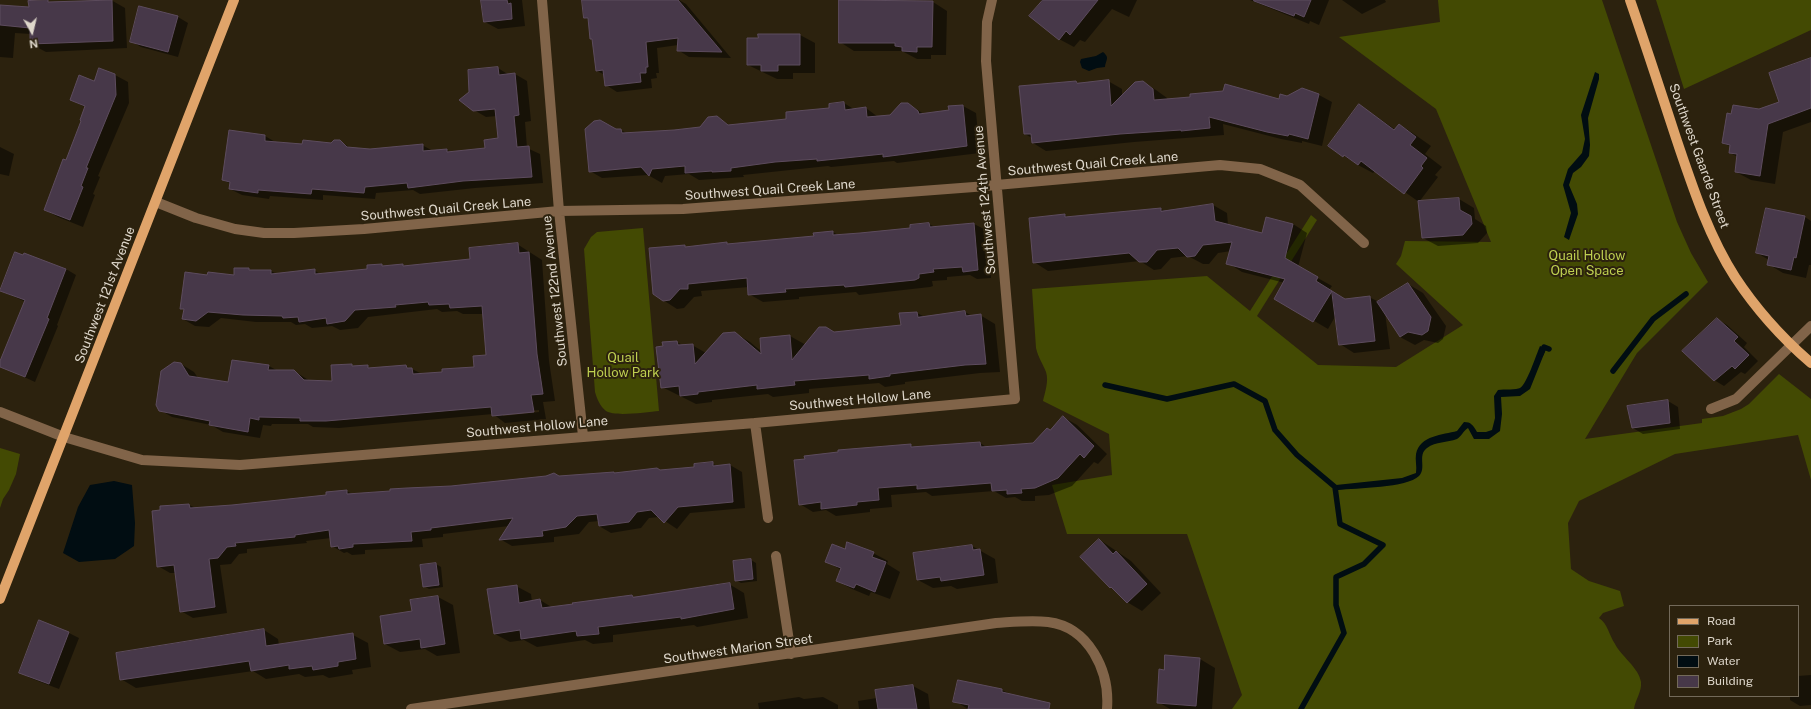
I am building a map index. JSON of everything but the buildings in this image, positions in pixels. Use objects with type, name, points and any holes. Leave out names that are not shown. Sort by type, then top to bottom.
[{"type":"main road","name":"Southwest 121st Avenue","points":[[0,599],[234,0]]},
{"type":"main road","name":"Southwest Gaarde Street","points":[[1630,0],[1698,200],[1716,240],[1736,277],[1768,320],[1791,346],[1811,363]]},
{"type":"street","name":"Southwest 122nd Avenue","points":[[542,0],[560,212],[583,436]]},
{"type":"street","name":"Southwest 124th Avenue","points":[[992,0],[987,22],[986,61],[1015,399]]},
{"type":"street","name":"Southwest Quail Creek Lane","points":[[156,202],[196,218],[235,229],[264,233],[294,233],[364,229],[560,212],[683,209],[997,185],[1220,165],[1260,168],[1300,185],[1364,243]]},
{"type":"street","points":[[1711,409],[1736,399],[1811,326]]},
{"type":"street","name":"Southwest Hollow Lane","points":[[0,412],[64,437],[142,460],[240,465],[755,423],[1015,399]]},
{"type":"street","points":[[755,423],[768,518]]},
{"type":"street","points":[[776,556],[791,654]]},
{"type":"street","name":"Southwest Marion Street","points":[[411,709],[996,623],[1049,622],[1068,628],[1080,635],[1088,644],[1103,670],[1108,709]]},
{"type":"green space","name":"Quail Hollow Open Space","points":[[1438,0],[1602,0],[1677,222],[1691,253],[1708,282],[1637,353],[1585,439],[1702,423],[1702,419],[1723,416],[1749,404],[1779,374],[1811,399],[1811,480],[1798,435],[1675,454],[1579,501],[1568,523],[1571,569],[1589,581],[1620,591],[1624,606],[1603,613],[1599,618],[1606,626],[1618,649],[1640,677],[1640,689],[1634,709],[1232,709],[1242,695],[1187,534],[1067,534],[1052,485],[1112,475],[1109,434],[1043,401],[1047,375],[1036,348],[1032,289],[1207,276],[1250,311],[1311,215],[1317,220],[1257,316],[1318,365],[1396,367],[1463,325],[1396,264],[1401,256],[1405,241],[1491,242],[1436,109],[1339,37],[1440,22]]},
{"type":"green space","points":[[1656,0],[1811,0],[1811,30],[1684,89]]},
{"type":"green space","name":"Quail Hollow Park","points":[[643,228],[659,411],[616,414],[606,411],[602,407],[595,392],[584,249],[591,237],[597,232]]},
{"type":"green space","points":[[0,448],[20,454],[16,474],[0,508]]},
{"type":"water","points":[[1103,52],[1107,57],[1105,67],[1089,71],[1082,68],[1080,62],[1081,59],[1096,56]]},
{"type":"water","points":[[1595,72],[1599,74],[1599,79],[1588,118],[1590,145],[1589,156],[1581,167],[1573,173],[1569,185],[1577,204],[1578,214],[1569,240],[1564,237],[1571,213],[1563,185],[1568,169],[1582,153],[1585,139],[1581,115]]},
{"type":"water","points":[[1540,346],[1546,349],[1530,389],[1520,396],[1501,397],[1502,414],[1500,431],[1489,439],[1474,439],[1468,428],[1457,439],[1434,444],[1427,448],[1424,451],[1422,458],[1421,473],[1413,480],[1393,485],[1338,490],[1336,485],[1402,478],[1416,473],[1416,454],[1422,443],[1427,439],[1457,431],[1464,422],[1472,424],[1477,432],[1492,430],[1495,418],[1494,396],[1498,390],[1518,389],[1523,385]]},
{"type":"water","points":[[114,481],[132,485],[135,523],[134,546],[115,559],[79,562],[63,553],[78,507],[90,485]]},
{"type":"waterway","points":[[1613,371],[1653,319],[1686,294]]},
{"type":"waterway","points":[[1541,354],[1544,347],[1549,349]]},
{"type":"waterway","points":[[1105,385],[1167,399],[1234,384],[1265,401],[1275,430],[1297,455],[1335,487],[1340,524],[1383,545],[1364,564],[1336,577],[1336,605],[1344,633],[1301,709]]}]
